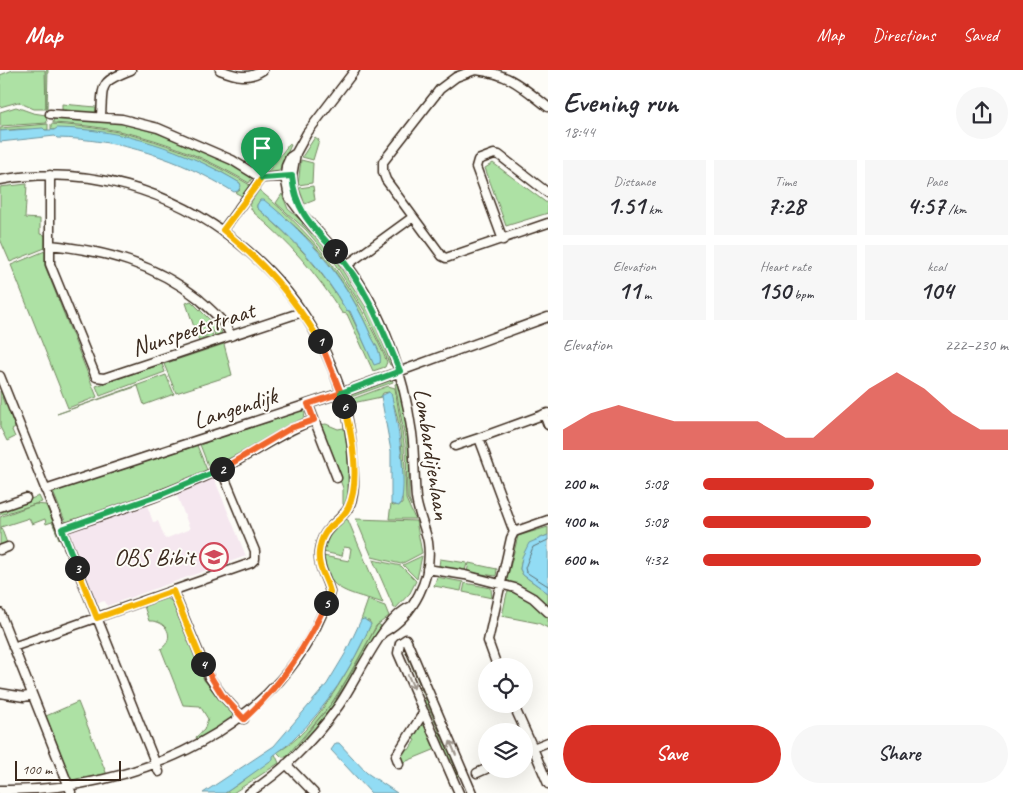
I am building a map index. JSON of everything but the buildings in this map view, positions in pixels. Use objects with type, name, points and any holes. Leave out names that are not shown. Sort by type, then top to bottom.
[{"type":"street","points":[[101,116],[104,83],[109,78],[131,70]]},
{"type":"street","points":[[220,70],[245,77],[256,75],[263,70]]},
{"type":"street","points":[[50,114],[101,116],[158,128],[232,160],[262,178],[289,177],[290,157],[296,152],[307,134],[355,70]]},
{"type":"street","points":[[548,106],[511,78],[496,72],[475,70],[456,77],[440,88],[383,162],[382,172],[413,217],[446,258],[548,223]]},
{"type":"street","points":[[503,240],[476,167],[478,160],[494,154],[499,155],[548,193]]},
{"type":"street","points":[[0,180],[50,175],[112,183],[154,194],[185,206],[223,230],[283,285],[322,344],[341,393],[351,437],[353,495],[348,508],[327,529],[322,539],[319,564],[330,592],[316,626],[297,659],[269,695],[244,719],[193,755],[150,775]]},
{"type":"street","points":[[50,175],[50,245],[88,249],[118,256],[159,273],[204,303],[226,325],[231,336]]},
{"type":"street","name":"Lombardijenlaan","points":[[249,793],[286,764],[337,709],[384,632],[399,622],[422,589],[427,569],[428,542],[416,499],[412,435],[400,371],[382,327],[362,288],[347,265],[289,197],[289,177]]},
{"type":"street","points":[[223,230],[262,178]]},
{"type":"street","points":[[347,265],[413,217]]},
{"type":"street","name":"Nunspeetstraat","points":[[50,245],[51,268],[96,377],[104,378],[302,312]]},
{"type":"street","name":"Langendijk","points":[[45,490],[341,393],[548,317]]},
{"type":"street","points":[[0,376],[159,772]]},
{"type":"street","points":[[308,404],[337,478]]},
{"type":"street","points":[[455,446],[546,414],[548,425]]},
{"type":"street","points":[[62,529],[160,495],[221,469],[291,428],[314,420]]},
{"type":"street","points":[[480,438],[514,532],[488,641],[493,658]]},
{"type":"street","points":[[13,647],[251,563],[256,559],[255,551],[221,469]]},
{"type":"street","points":[[0,507],[26,498]]},
{"type":"street","points":[[514,532],[548,520]]},
{"type":"street","points":[[427,569],[465,575],[525,592],[548,612]]},
{"type":"street","points":[[173,591],[209,676],[222,695],[244,719]]},
{"type":"street","points":[[0,613],[71,792]]},
{"type":"street","points":[[459,793],[398,653],[400,643],[406,639],[472,793]]},
{"type":"street","points":[[0,693],[24,697],[32,695]]},
{"type":"street","points":[[399,764],[396,756],[424,712]]},
{"type":"street","points":[[548,742],[533,748],[548,784]]},
{"type":"street","points":[[286,764],[314,793]]},
{"type":"street","points":[[454,782],[465,778]]},
{"type":"street","points":[[0,790],[71,792],[122,783]]},
{"type":"shaded area","points":[[214,478],[246,556],[107,606],[105,601],[97,603],[69,532],[147,505],[153,522],[158,521],[165,539],[190,529],[176,493]]},
{"type":"green space","points":[[13,70],[45,70],[46,108],[46,70],[48,70],[47,109],[34,109],[18,102],[0,107],[0,75]]},
{"type":"green space","points":[[62,104],[96,107],[95,114],[62,111]]},
{"type":"green space","points":[[16,107],[46,115],[47,123],[0,126],[0,112]]},
{"type":"green space","points":[[54,115],[107,121],[157,133],[206,152],[253,177],[249,183],[202,158],[155,140],[106,129],[53,123]]},
{"type":"green space","points":[[48,124],[48,130],[19,129],[0,131],[0,128]]},
{"type":"green space","points":[[51,124],[105,130],[155,141],[226,171],[250,185],[242,196],[236,193],[240,190],[238,190],[240,183],[211,167],[181,154],[119,136],[77,129],[51,130]]},
{"type":"green space","points":[[315,137],[319,140],[313,160],[302,157]]},
{"type":"green space","points":[[289,144],[291,145],[279,171],[267,173]]},
{"type":"green space","points":[[301,160],[313,163],[312,183],[298,185]]},
{"type":"green space","points":[[493,163],[548,204],[548,213],[506,226],[485,168]]},
{"type":"green space","points":[[27,184],[25,218],[40,219],[40,234],[45,235],[45,248],[10,262],[0,239],[0,187]]},
{"type":"green space","points":[[313,186],[315,200],[305,204],[299,188]]},
{"type":"green space","points":[[259,190],[281,209],[318,247],[334,267],[362,311],[387,362],[385,367],[373,371],[347,314],[342,313],[301,259],[253,212],[249,205]],"holes":[[[260,200],[278,212],[312,243],[340,279],[363,318],[377,347],[380,363],[374,364],[349,311],[346,310],[317,268],[295,243],[257,208],[257,205]]]},
{"type":"green space","points":[[282,194],[288,209],[303,222],[302,224],[313,233],[337,261],[334,263],[306,230],[276,203]]},
{"type":"green space","points":[[45,251],[45,266],[97,397],[68,408],[11,265]]},
{"type":"green space","points":[[337,262],[371,315],[392,365],[390,365],[366,313],[335,264]]},
{"type":"green space","points":[[191,301],[222,332],[221,335],[215,337],[214,332],[211,331],[202,336],[198,328],[197,331],[202,337],[211,332],[214,337],[199,342],[186,303]]},
{"type":"green space","points":[[224,344],[232,375],[176,393],[164,364]]},
{"type":"green space","points":[[162,364],[165,372],[100,396],[96,386]]},
{"type":"green space","points":[[166,375],[174,394],[144,405],[138,386],[57,414]]},
{"type":"green space","points":[[392,379],[393,382],[351,397],[350,394]]},
{"type":"green space","points":[[398,383],[406,421],[411,472],[409,472],[409,499],[411,506],[407,498],[406,444],[395,384]]},
{"type":"green space","points":[[388,386],[395,388],[404,444],[406,499],[415,519],[389,519],[391,504],[393,506],[402,504],[402,476],[398,418],[389,392],[383,393],[381,397],[348,404],[347,401]]},
{"type":"green space","points":[[0,391],[4,396],[2,397],[5,405],[7,404],[15,428],[12,430],[15,437],[7,441],[0,427]]},
{"type":"green space","points":[[300,409],[305,413],[304,419],[289,424],[247,450],[209,468],[199,442],[201,444],[206,443],[205,440],[208,439],[209,441],[222,437],[221,434],[236,433],[235,430],[239,429],[240,431],[251,428],[251,425],[255,423],[256,426],[273,421],[273,418],[295,414],[294,411]]},
{"type":"green space","points":[[326,424],[338,429],[344,428],[347,449],[349,450],[350,472],[348,472],[348,492],[350,493],[345,506],[343,504],[343,488],[319,425]]},
{"type":"green space","points":[[196,443],[207,470],[154,492],[68,523],[65,521],[53,492],[176,452],[175,450],[183,447],[184,450],[189,448],[189,445]]},
{"type":"green space","points":[[39,496],[42,502],[0,515],[0,510]]},
{"type":"green space","points":[[35,504],[46,505],[60,538],[52,522],[46,524],[45,519],[32,524],[29,518],[1,527],[8,546],[0,549],[0,517]]},
{"type":"green space","points":[[345,519],[348,520],[383,603],[343,590],[329,578],[323,556],[349,561],[351,548],[344,547],[342,556],[323,552],[331,532]]},
{"type":"green space","points":[[356,519],[416,521],[422,553],[401,564],[372,557]]},
{"type":"green space","points":[[548,527],[548,535],[536,540],[525,551],[520,569],[523,575],[548,593],[548,607],[528,590],[509,583],[507,579],[518,536]]},
{"type":"green space","points":[[422,556],[417,579],[403,565]]},
{"type":"green space","points":[[440,559],[467,563],[465,571],[439,566]]},
{"type":"green space","points":[[373,560],[401,566],[416,581],[410,593],[396,608],[394,608]]},
{"type":"green space","points":[[469,563],[497,569],[496,576],[467,572]]},
{"type":"green space","points":[[437,577],[463,582],[461,591],[434,586]]},
{"type":"green space","points":[[465,583],[491,588],[492,598],[463,592]]},
{"type":"green space","points":[[510,591],[528,599],[548,618],[548,628],[538,623],[502,616],[507,593]]},
{"type":"green space","points":[[166,598],[172,601],[204,680],[234,715],[234,719],[199,744],[196,737],[204,730],[208,719],[200,706],[183,705],[161,649],[166,645],[169,635],[161,623],[149,621],[144,606]]},
{"type":"green space","points":[[368,600],[385,606],[389,616],[376,626],[354,668],[331,704],[286,757],[282,757],[277,752],[291,743],[305,730],[332,696],[355,657],[371,624],[369,621],[361,620]]},
{"type":"green space","points":[[378,624],[381,626],[355,674],[353,674],[336,699],[338,700],[317,727],[287,758],[336,698]]},
{"type":"green space","points":[[408,649],[442,731],[440,732],[444,743],[447,742],[461,775],[456,777],[457,773],[451,759],[448,760],[437,734],[439,731],[428,706],[423,701],[426,700],[405,650]]},
{"type":"green space","points":[[78,702],[109,780],[72,782],[46,716]]},
{"type":"green space","points":[[424,721],[436,749],[402,763],[399,754],[404,747],[409,750],[415,740],[410,737],[420,722]]},
{"type":"green space","points":[[275,754],[279,763],[233,793],[225,793],[240,783]]},
{"type":"water","points":[[43,128],[45,130],[57,128],[105,132],[152,143],[197,160],[240,183],[241,186],[238,191],[234,192],[171,161],[149,153],[104,142],[57,138],[55,136],[0,142],[0,131]]},
{"type":"water","points":[[260,200],[264,200],[281,214],[313,245],[327,262],[352,298],[363,318],[377,347],[380,363],[374,365],[350,311],[346,310],[317,268],[295,242],[257,208]]},
{"type":"water","points":[[389,392],[391,393],[396,417],[403,469],[402,498],[399,506],[391,504],[391,451],[381,396]]},
{"type":"water","points":[[548,535],[548,593],[523,575],[520,569],[522,557],[529,543]]},
{"type":"water","points":[[364,619],[371,624],[356,656],[338,686],[306,727],[273,756],[273,759],[225,793],[203,793],[274,746],[327,684],[345,654],[361,620]]},
{"type":"water","points":[[336,743],[339,743],[367,773],[397,793],[371,793],[331,750]]},
{"type":"place","name":"OBS Bibit","points":[[214,557]]},
{"type":"route","points":[[262,178],[223,230],[283,285],[322,344],[341,393],[308,404],[314,420],[291,428],[221,469],[160,495],[62,529],[97,618],[173,591],[209,676],[222,695],[244,719],[269,695],[297,659],[316,626],[328,599],[329,586],[319,564],[322,539],[327,529],[346,511],[353,495],[351,437],[341,393],[400,371],[382,327],[362,288],[347,265],[301,213],[293,188],[292,176],[262,178]]}]
